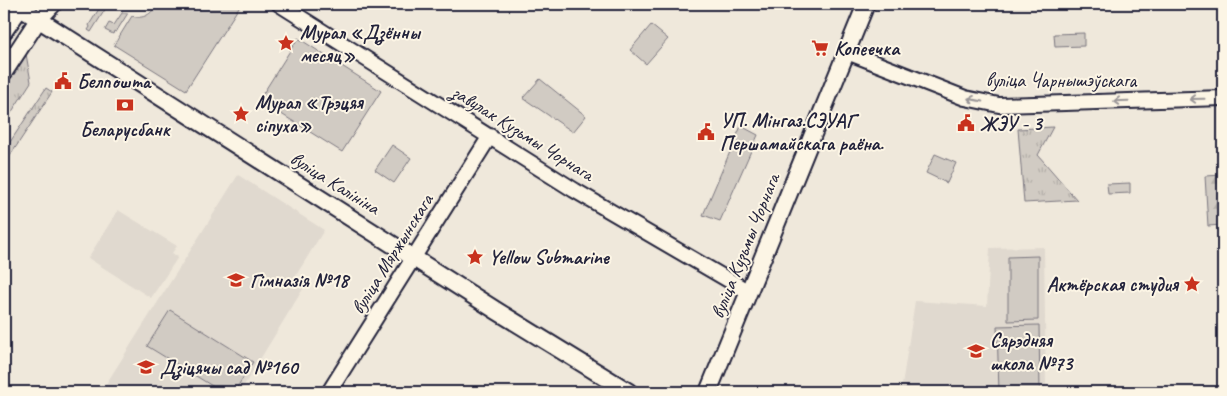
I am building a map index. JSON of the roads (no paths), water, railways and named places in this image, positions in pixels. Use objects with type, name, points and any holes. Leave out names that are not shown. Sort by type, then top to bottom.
[{"type":"main road","points":[[4,72],[38,20],[53,4]]},
{"type":"main road","name":"вуліца Кузьмы Чорнага","points":[[708,392],[866,4]]},
{"type":"main road","points":[[4,31],[21,6]]},
{"type":"main road","name":"вуліца Калініна","points":[[21,6],[38,20],[629,392]]},
{"type":"street","name":"завулак Кузьмы Чорнага","points":[[279,4],[671,248],[749,292]]},
{"type":"street","name":"вуліца Чарнышэўскага","points":[[847,52],[965,98],[1000,105],[1223,98]]},
{"type":"street","name":"вуліца Мяржынскага","points":[[330,392],[490,136]]},
{"type":"place","name":"Мурал «Дзённы месяц»","points":[[286,43]]},
{"type":"place","name":"Копеечка","points":[[820,48]]},
{"type":"place","name":"Белпошта","points":[[63,81]]},
{"type":"place","name":"Беларусбанк","points":[[125,105]]},
{"type":"place","name":"Мурал «Трэцяя сіпуха»","points":[[241,114]]},
{"type":"place","name":"ЖЭУ - 3","points":[[966,123]]},
{"type":"place","name":"УП. Мінгаз.СЭУАГ Першамайскага раёна.","points":[[706,132]]},
{"type":"place","name":"Yellow Submarine","points":[[475,257]]},
{"type":"place","name":"Гімназія №18","points":[[236,280]]},
{"type":"place","name":"Актёрская студия","points":[[1192,284]]},
{"type":"place","name":"Сярэдняя школа №73","points":[[976,351]]},
{"type":"place","name":"Дзіцячы сад №160","points":[[146,367]]}]
